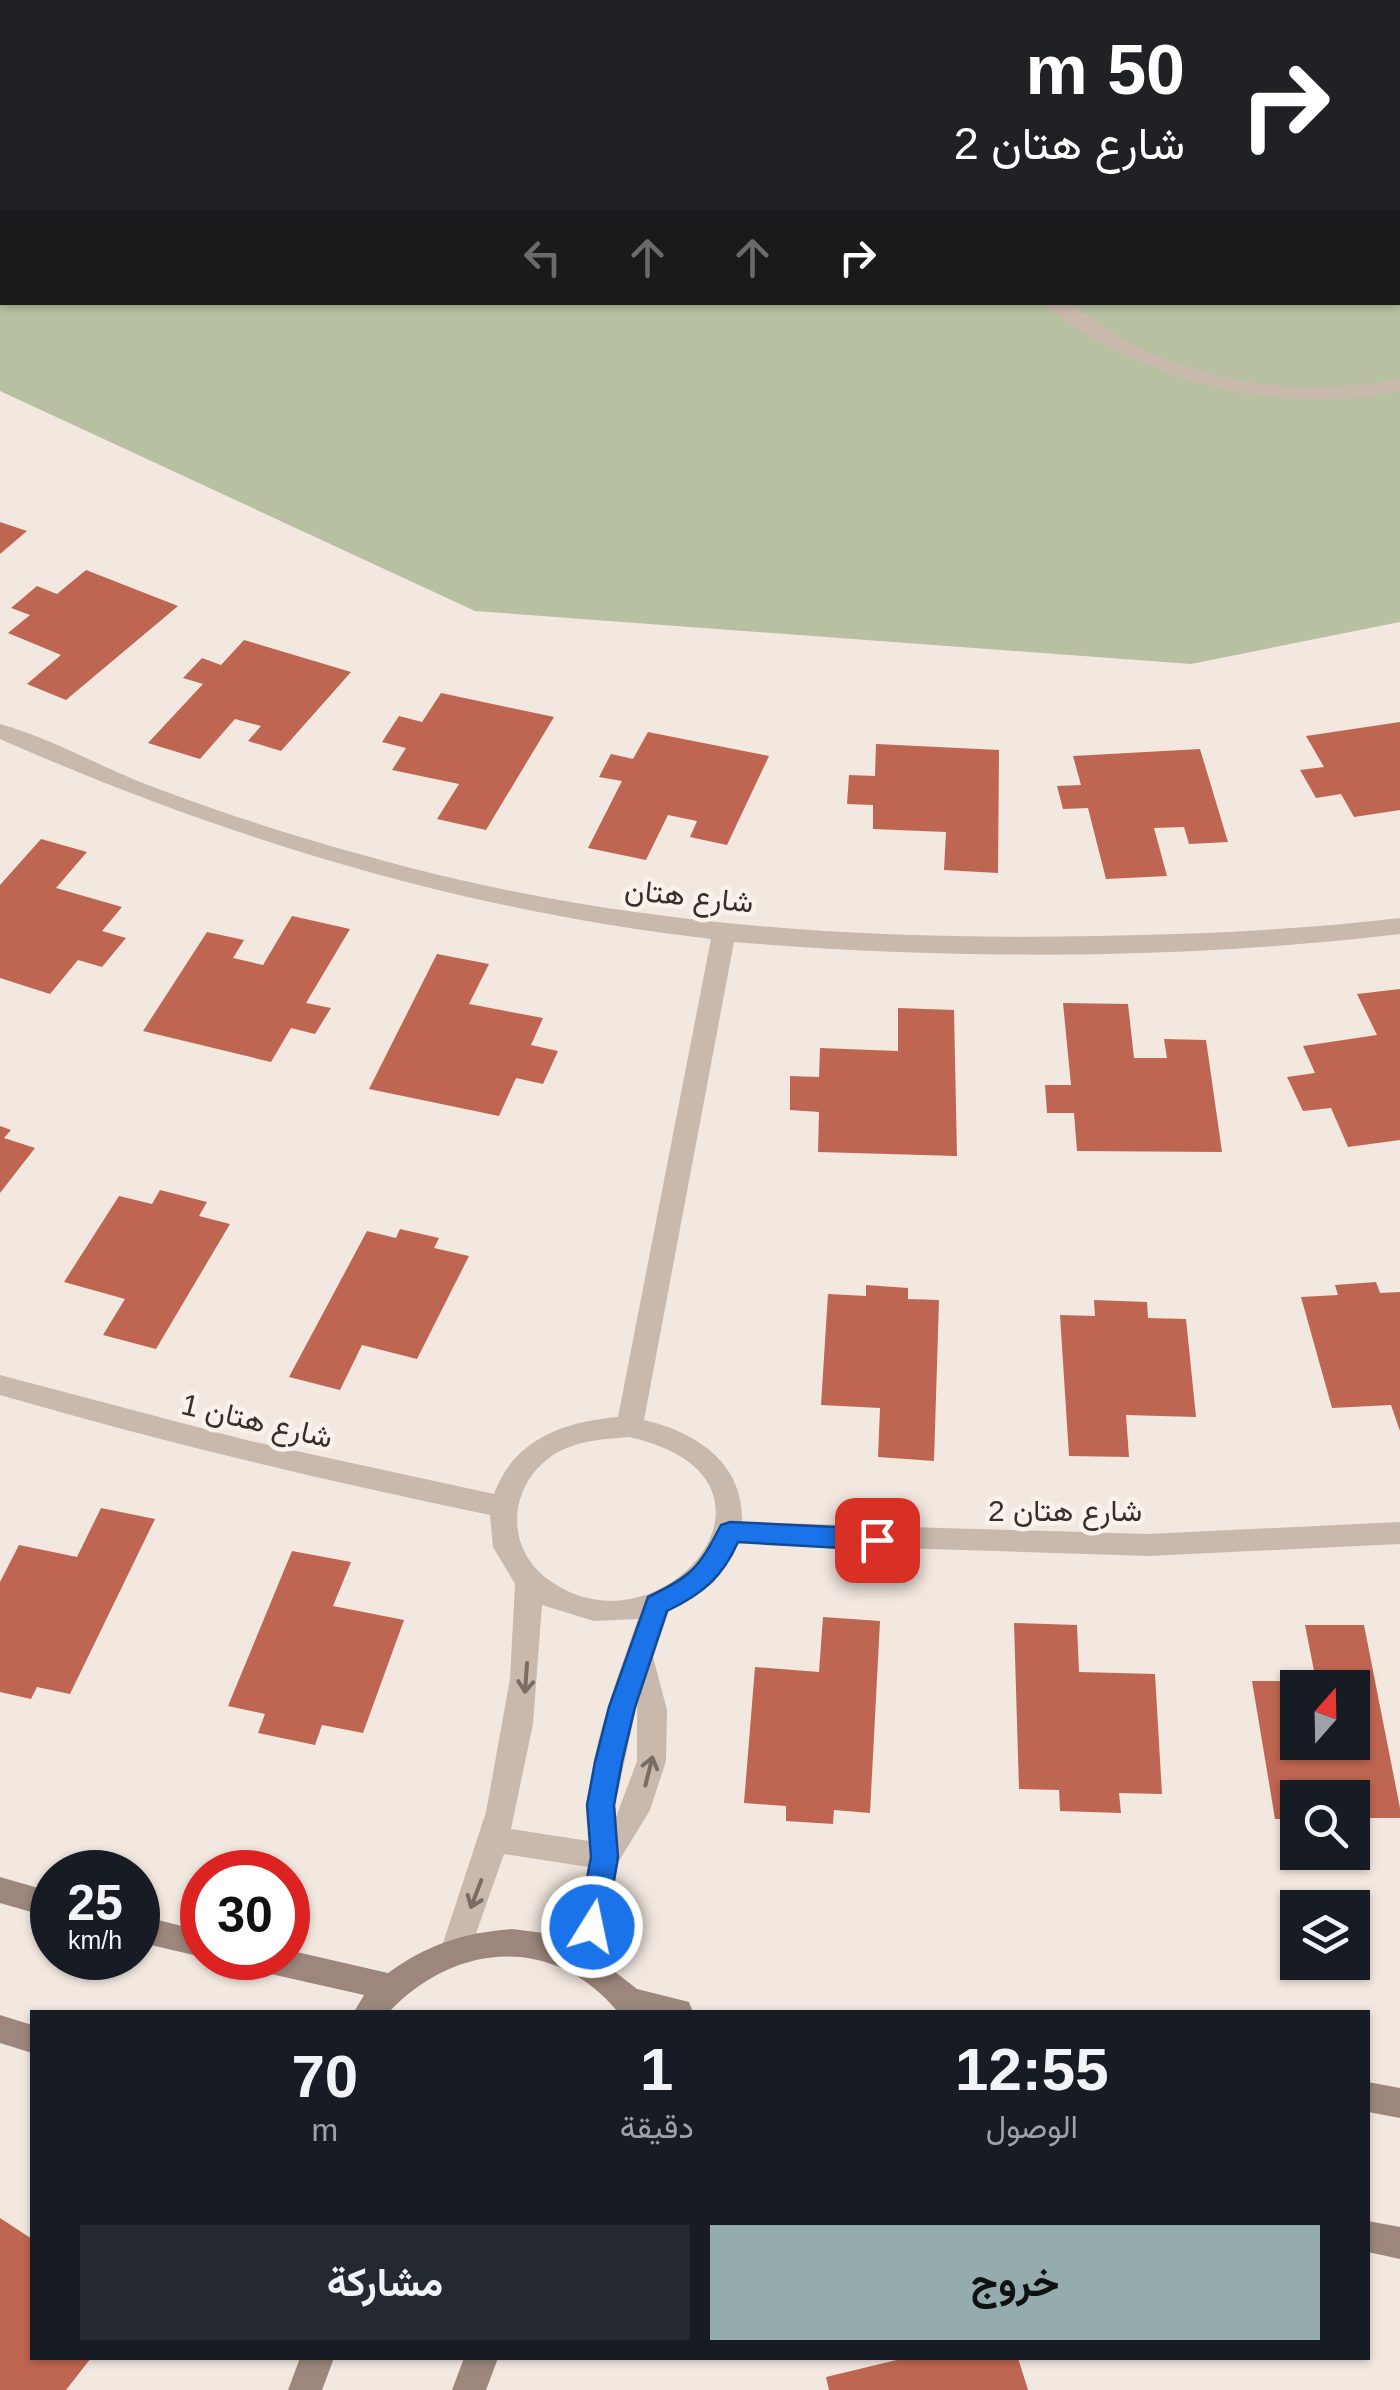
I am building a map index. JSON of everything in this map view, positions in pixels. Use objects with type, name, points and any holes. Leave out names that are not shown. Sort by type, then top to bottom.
[{"type":"main road","points":[[0,1890],[30,1899]]},
{"type":"main road","points":[[371,2010],[389,1987],[420,1964],[456,1949],[500,1941],[545,1946],[586,1962],[632,2007],[660,2010]]},
{"type":"main road","points":[[310,1969],[389,1987]]},
{"type":"main road","points":[[0,2030],[30,2038]]},
{"type":"main road","points":[[1370,2097],[1400,2103]]},
{"type":"main road","points":[[1370,2237],[1400,2243]]},
{"type":"main road","points":[[305,2390],[316,2360]]},
{"type":"main road","points":[[468,2390],[480,2360]]},
{"type":"street","points":[[1056,305],[1084,328],[1132,354],[1190,374],[1309,393],[1348,394],[1400,384]]},
{"type":"street","name":"شارع هتان","points":[[0,732],[148,793],[266,835],[484,894],[602,916],[724,932],[892,942],[1226,940],[1400,926]]},
{"type":"street","points":[[629,1428],[724,932]]},
{"type":"street","name":"شارع هتان 1","points":[[0,1385],[325,1472],[502,1507]]},
{"type":"street","points":[[629,1428],[664,1434],[695,1450],[717,1474],[730,1502],[730,1532],[717,1562],[691,1588],[657,1604],[623,1611],[588,1608],[555,1598],[529,1580],[505,1546],[502,1507],[516,1473],[545,1446],[585,1430],[629,1428]]},
{"type":"street","name":"شارع هتان 2","points":[[730,1532],[951,1543],[1136,1544],[1400,1533]]},
{"type":"street","points":[[456,1949],[496,1840],[518,1750],[526,1692],[529,1580]]},
{"type":"street","points":[[586,1962],[605,1857],[600,1805],[638,1655],[657,1604]]},
{"type":"street","points":[[605,1857],[642,1800],[656,1740],[655,1710],[638,1655]]},
{"type":"street","points":[[496,1840],[605,1857]]},
{"type":"green space","points":[[0,305],[1400,305],[1400,622],[1191,664],[475,611],[0,391]]},
{"type":"building","points":[[0,522],[27,531],[0,554]]},
{"type":"building","points":[[86,570],[178,606],[66,700],[27,684],[61,655],[8,633],[30,615],[11,608],[37,586],[57,594]]},
{"type":"building","points":[[244,640],[351,672],[281,751],[248,741],[261,726],[235,719],[200,759],[148,743],[203,684],[183,678],[202,658],[221,665]]},
{"type":"building","points":[[441,693],[554,717],[486,830],[437,819],[459,784],[392,770],[406,748],[382,742],[399,716],[422,722]]},
{"type":"building","points":[[1400,722],[1400,810],[1354,817],[1341,794],[1316,798],[1300,770],[1324,767],[1306,736]]},
{"type":"building","points":[[648,732],[769,756],[727,845],[690,837],[697,821],[668,815],[646,860],[588,848],[622,781],[599,777],[611,754],[633,759]]},
{"type":"building","points":[[876,744],[999,750],[998,873],[944,870],[946,832],[873,829],[873,805],[847,804],[849,775],[875,776]]},
{"type":"building","points":[[1200,749],[1228,842],[1189,844],[1184,827],[1154,828],[1167,876],[1106,879],[1088,808],[1063,809],[1057,786],[1081,785],[1073,756]]},
{"type":"building","points":[[41,839],[87,852],[56,888],[122,907],[102,931],[126,938],[102,967],[78,960],[50,994],[0,978],[0,885]]},
{"type":"building","points":[[292,916],[350,929],[306,1003],[331,1008],[315,1034],[291,1028],[271,1062],[143,1031],[207,932],[244,940],[233,958],[263,965]]},
{"type":"building","points":[[437,954],[489,964],[469,1004],[543,1018],[531,1045],[558,1051],[543,1084],[516,1078],[499,1116],[369,1089]]},
{"type":"building","points":[[1400,989],[1400,1140],[1348,1147],[1331,1108],[1303,1111],[1287,1077],[1315,1073],[1303,1046],[1377,1035],[1357,994]]},
{"type":"building","points":[[1063,1003],[1128,1004],[1134,1058],[1167,1058],[1164,1039],[1206,1040],[1222,1152],[1077,1151],[1074,1113],[1047,1113],[1045,1085],[1071,1085]]},
{"type":"building","points":[[898,1008],[954,1010],[957,1156],[818,1152],[819,1112],[790,1110],[790,1076],[819,1077],[820,1048],[898,1051]]},
{"type":"building","points":[[0,1126],[11,1130],[4,1138],[35,1148],[0,1193]]},
{"type":"building","points":[[160,1190],[207,1202],[199,1216],[230,1224],[156,1349],[103,1335],[125,1299],[64,1282],[119,1196],[152,1204]]},
{"type":"building","points":[[400,1229],[439,1238],[434,1248],[469,1256],[417,1359],[362,1345],[340,1390],[289,1377],[367,1231],[396,1238]]},
{"type":"building","points":[[1376,1282],[1380,1293],[1400,1292],[1400,1431],[1391,1405],[1332,1408],[1301,1297],[1338,1295],[1335,1285]]},
{"type":"building","points":[[866,1285],[908,1288],[908,1299],[939,1300],[934,1461],[878,1457],[880,1408],[821,1405],[828,1294],[866,1296]]},
{"type":"building","points":[[1094,1300],[1147,1302],[1148,1318],[1186,1319],[1196,1417],[1126,1415],[1129,1457],[1069,1456],[1060,1315],[1095,1316]]},
{"type":"building","points":[[101,1508],[155,1519],[70,1694],[37,1687],[31,1699],[0,1692],[0,1582],[19,1545],[77,1557]]},
{"type":"building","points":[[292,1551],[351,1562],[333,1606],[404,1620],[363,1733],[322,1725],[315,1745],[258,1733],[265,1714],[228,1706]]},
{"type":"building","points":[[823,1617],[880,1621],[870,1813],[834,1810],[833,1824],[786,1821],[786,1806],[744,1803],[755,1667],[819,1672]]},
{"type":"building","points":[[1014,1623],[1077,1625],[1079,1672],[1155,1674],[1162,1794],[1119,1793],[1121,1813],[1060,1811],[1059,1790],[1019,1789]]},
{"type":"building","points":[[1305,1625],[1364,1625],[1400,1818],[1370,1818],[1370,1780],[1280,1780],[1280,1819],[1275,1819],[1252,1681],[1280,1681],[1280,1760],[1370,1760],[1370,1670],[1314,1670]]},
{"type":"building","points":[[0,2218],[30,2238],[30,2360],[89,2360],[66,2390],[0,2390]]},
{"type":"building","points":[[897,2360],[1019,2360],[1028,2390],[829,2390],[826,2377]]},
{"type":"route","points":[[592,1927],[605,1857],[600,1805],[608,1762],[638,1655],[657,1604],[691,1588],[717,1562],[730,1532],[877,1540]]}]
